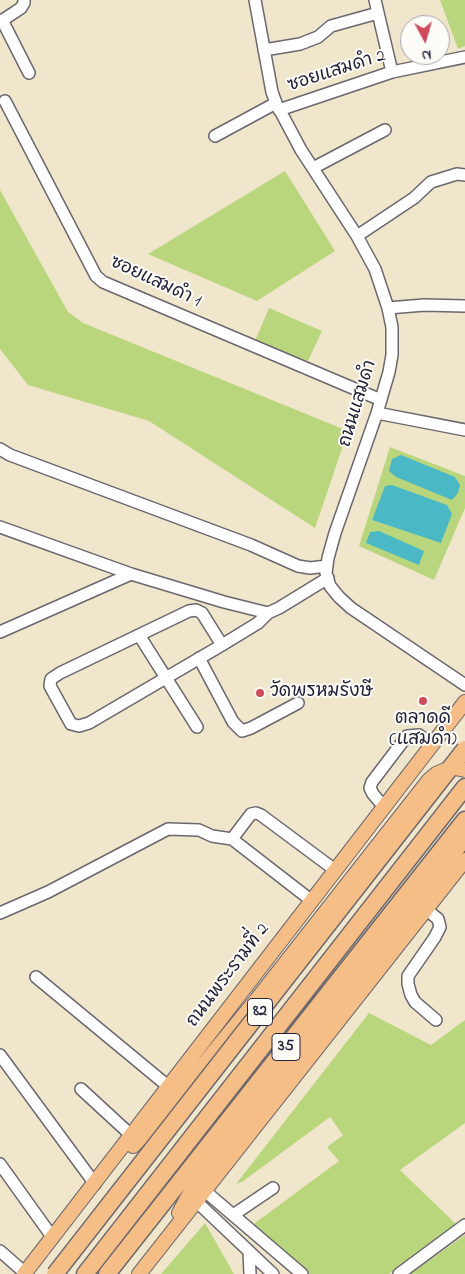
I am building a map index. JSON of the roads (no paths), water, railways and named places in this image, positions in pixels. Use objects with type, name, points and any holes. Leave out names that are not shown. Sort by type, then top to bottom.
[{"type":"highway","name":"82","points":[[55,1274],[465,749]]},
{"type":"highway","name":"35","points":[[60,1274],[465,756]]},
{"type":"highway","name":"82","points":[[85,1274],[465,787]]},
{"type":"highway","name":"35","points":[[108,1274],[465,820]]},
{"type":"main road","name":"ถนนพระรามที่ 2","points":[[24,1274],[465,702]]},
{"type":"main road","points":[[96,1182],[153,1126],[257,999],[429,780],[445,770],[455,768],[465,770]]},
{"type":"main road","points":[[164,1242],[200,1174],[465,839]]},
{"type":"main road","name":"35","points":[[139,1274],[428,910],[465,860]]},
{"type":"street","points":[[24,0],[21,8],[1,21],[29,73]]},
{"type":"street","name":"ถนนแสมดำ","points":[[256,0],[272,92],[277,106],[313,168],[357,236],[375,269],[388,308],[392,327],[392,355],[381,400],[335,532],[327,572]]},
{"type":"street","points":[[375,0],[392,72]]},
{"type":"street","points":[[264,50],[300,44],[318,36],[331,26],[378,13]]},
{"type":"street","name":"ซอยแสมดำ 2","points":[[215,136],[277,106],[392,72],[465,57]]},
{"type":"street","name":"ซอยแสมดำ 1","points":[[6,101],[96,276],[103,282],[381,400]]},
{"type":"street","points":[[313,168],[385,130]]},
{"type":"street","points":[[357,236],[414,198],[431,182],[457,174],[465,175]]},
{"type":"street","points":[[388,308],[424,304],[465,306]]},
{"type":"street","points":[[377,413],[465,430]]},
{"type":"street","points":[[0,448],[10,455],[251,545],[298,566],[327,572]]},
{"type":"street","points":[[0,527],[131,574],[268,613]]},
{"type":"street","points":[[222,645],[202,613],[196,610],[189,611],[60,673],[52,679],[50,686],[71,724],[79,726],[89,723],[222,645],[258,623],[268,613],[279,608],[327,572]]},
{"type":"street","points":[[327,572],[330,586],[351,608],[465,685]]},
{"type":"street","points":[[0,632],[131,574]]},
{"type":"street","points":[[139,635],[197,727]]},
{"type":"street","points":[[199,658],[233,722],[242,731],[298,703]]},
{"type":"street","points":[[384,807],[370,788],[372,782],[407,736],[419,735],[432,744]]},
{"type":"street","points":[[232,839],[251,814],[256,813],[335,870]]},
{"type":"street","points":[[0,913],[48,892],[168,829],[199,830],[212,836],[232,839],[312,901]]},
{"type":"street","points":[[428,910],[438,919],[440,928],[408,976],[408,984],[415,1002],[436,1020]]},
{"type":"street","points":[[36,977],[169,1087]]},
{"type":"street","points":[[0,1055],[96,1182]]},
{"type":"street","points":[[81,1089],[132,1136]]},
{"type":"street","points":[[0,1164],[53,1238]]},
{"type":"street","points":[[233,1215],[273,1188]]},
{"type":"street","points":[[201,1196],[233,1215],[302,1274]]},
{"type":"street","points":[[201,1196],[249,1251],[273,1274]]},
{"type":"street","points":[[399,1274],[465,1224]]},
{"type":"street","points":[[249,1251],[248,1265],[250,1274]]},
{"type":"street","points":[[0,1252],[24,1274]]},
{"type":"water","points":[[401,455],[455,477],[460,485],[458,493],[452,500],[396,477],[389,471],[392,459]]},
{"type":"water","points":[[392,485],[447,505],[452,514],[441,543],[372,520],[385,486]]},
{"type":"water","points":[[379,531],[424,551],[419,565],[366,543],[370,532]]},
{"type":"place","name":"วัดพรหมรังษี","points":[[260,693]]},
{"type":"place","name":"ตลาดดี (แสมดำ)","points":[[423,701]]}]
